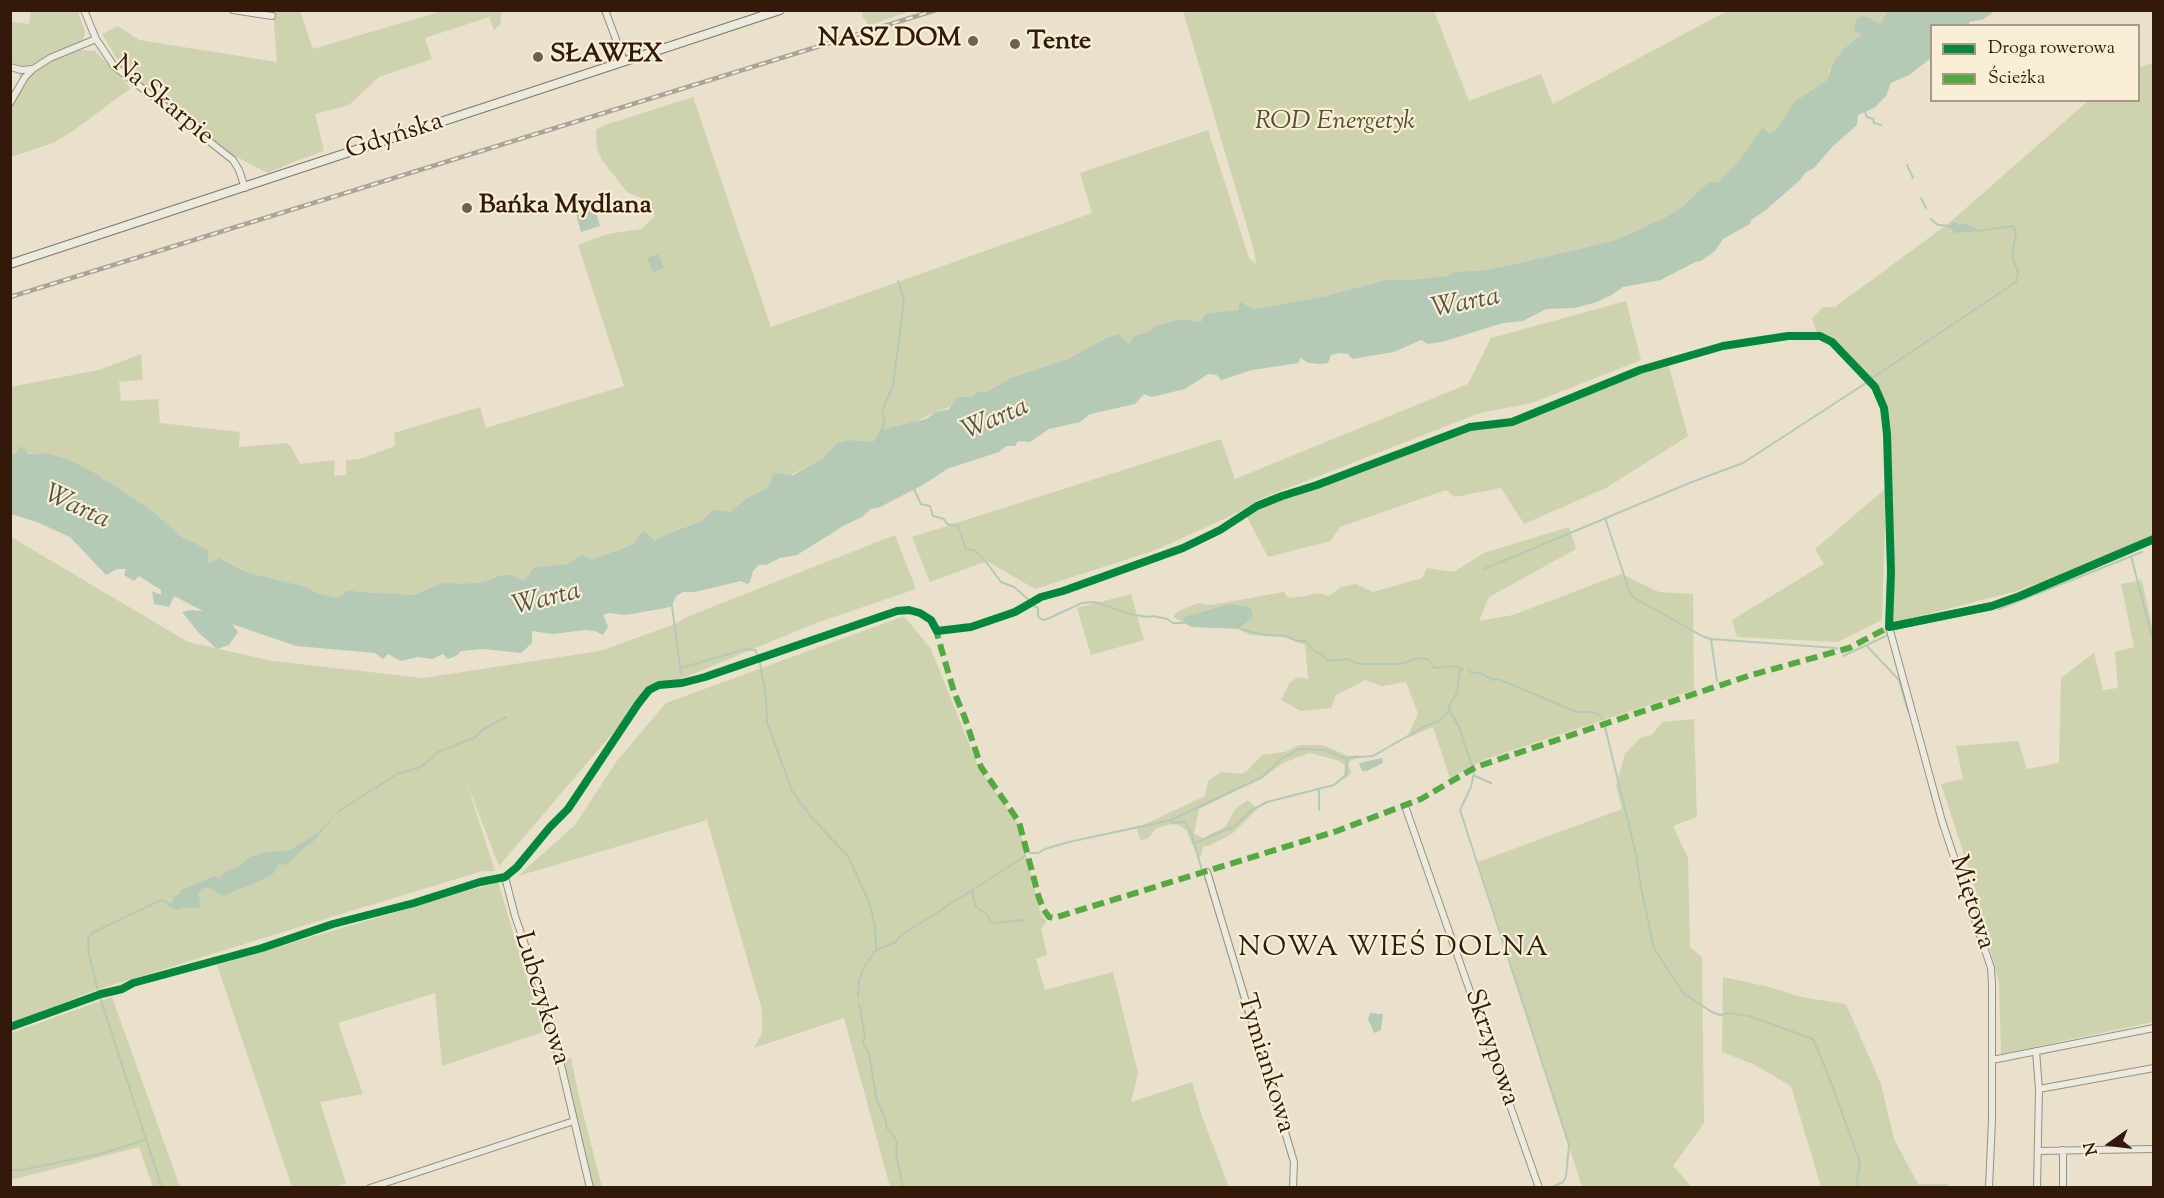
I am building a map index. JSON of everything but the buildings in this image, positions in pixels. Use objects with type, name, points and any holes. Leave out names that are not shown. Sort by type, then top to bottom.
[{"type":"main road","name":"Gdyńska","points":[[10,264],[780,10]]},
{"type":"street","name":"Na Skarpie","points":[[84,10],[96,39],[114,66],[233,160],[239,170],[244,188]]},
{"type":"street","points":[[233,10],[272,16]]},
{"type":"street","points":[[605,10],[624,62]]},
{"type":"street","points":[[10,103],[25,77],[33,69],[50,58],[96,39]]},
{"type":"street","points":[[10,68],[33,69]]},
{"type":"street","name":"Miętowa","points":[[1989,1188],[1992,1060],[1990,968],[1942,821],[1888,627],[2001,603],[2154,539]]},
{"type":"street","name":"Skrzypowa","points":[[1406,806],[1539,1188]]},
{"type":"street","name":"Tymiankowa","points":[[1207,872],[1294,1162],[1293,1188]]},
{"type":"street","name":"Lubczykowa","points":[[505,877],[515,916],[549,1014],[590,1188]]},
{"type":"street","points":[[1992,1060],[2154,1028]]},
{"type":"street","points":[[2036,1051],[2037,1188]]},
{"type":"street","points":[[2038,1089],[2154,1068]]},
{"type":"street","points":[[370,1188],[574,1121]]},
{"type":"street","points":[[2037,1151],[2154,1149]]},
{"type":"street","points":[[2063,1150],[2063,1188]]},
{"type":"green space","points":[[502,10],[500,25],[494,30],[489,17],[425,38],[432,59],[379,77],[349,105],[315,114],[324,151],[268,173],[231,154],[123,69],[102,34],[118,26],[139,40],[277,62],[273,11],[300,11],[313,49],[442,11]]},
{"type":"green space","points":[[863,10],[918,11],[907,12],[868,26],[866,20],[862,18]]},
{"type":"green space","points":[[31,11],[78,11],[85,32],[83,40],[74,47],[54,53],[36,64],[22,66],[11,63],[12,22],[29,24]]},
{"type":"green space","name":"ROD Energetyk","points":[[1183,11],[1434,11],[1469,101],[1541,74],[1553,104],[1727,11],[1889,11],[1880,24],[1863,33],[1829,71],[1826,81],[1795,101],[1776,130],[1770,134],[1764,128],[1737,163],[1718,182],[1708,184],[1682,207],[1666,217],[1616,240],[1486,270],[1453,272],[1448,276],[1405,280],[1389,279],[1326,296],[1254,309],[1239,301],[1238,310],[1225,312],[1201,322],[1183,319],[1158,325],[1145,333],[1134,336],[1128,344],[1104,339],[1068,359],[1010,378],[985,393],[936,412],[873,442],[849,440],[836,444],[823,458],[747,498],[730,512],[713,509],[702,521],[664,535],[655,541],[634,544],[593,559],[581,555],[567,564],[534,567],[524,581],[512,575],[502,575],[483,582],[458,584],[444,582],[414,595],[348,590],[338,598],[320,594],[303,586],[246,572],[221,558],[208,563],[193,542],[183,538],[155,513],[108,481],[106,483],[101,479],[102,477],[46,453],[11,454],[10,387],[99,370],[141,354],[143,380],[119,382],[121,401],[158,399],[160,423],[240,432],[239,447],[287,443],[300,464],[335,460],[334,476],[346,475],[346,460],[360,459],[395,446],[394,433],[480,407],[486,428],[624,386],[578,245],[608,234],[641,229],[655,216],[646,200],[627,192],[602,160],[597,149],[596,130],[605,125],[693,97],[771,327],[1092,213],[1080,173],[1208,130],[1249,258],[1256,264],[1254,250]]},
{"type":"green space","points":[[80,50],[95,51],[131,88],[53,143],[11,157],[11,98],[21,79],[18,73],[40,67],[57,57]]},
{"type":"green space","points":[[2153,63],[2153,544],[2013,592],[1893,623],[1890,621],[1892,574],[1889,433],[1885,406],[1880,392],[1864,373],[1833,340],[1816,331],[1812,318],[1823,307],[1835,307],[1949,223],[2087,102],[2140,102],[2140,67]]},
{"type":"green space","points":[[1626,301],[1641,360],[1532,403],[1480,413],[1260,499],[1237,513],[1156,550],[1035,589],[987,561],[930,582],[912,537],[1221,439],[1235,479],[1468,384],[1491,338]]},
{"type":"green space","points":[[1668,363],[1688,436],[1606,488],[1524,524],[1501,488],[1455,497],[1446,490],[1340,527],[1331,541],[1268,557],[1246,515],[1283,498],[1481,427],[1512,424]]},
{"type":"green space","points":[[1886,488],[1882,620],[1838,642],[1737,637],[1732,620],[1824,564],[1815,549]]},
{"type":"green space","points":[[1569,527],[1576,549],[1489,597],[1479,621],[1513,615],[1621,574],[1659,592],[1693,594],[1694,690],[1486,759],[1450,778],[1433,727],[1407,738],[1418,714],[1406,682],[1382,686],[1365,680],[1336,695],[1331,708],[1301,711],[1281,700],[1290,682],[1298,677],[1308,679],[1305,645],[1285,637],[1251,635],[1240,630],[1250,619],[1247,606],[1227,604],[1187,616],[1184,623],[1173,617],[1178,611],[1199,603],[1211,605],[1284,592],[1288,598],[1317,593],[1329,596],[1341,587],[1356,584],[1373,592],[1422,578],[1427,568],[1454,572],[1484,553]]},
{"type":"green space","points":[[895,535],[916,589],[816,623],[647,693],[499,866],[466,781],[495,871],[483,871],[96,990],[11,1023],[11,537],[188,642],[272,661],[423,678],[600,651],[675,624],[689,616]]},
{"type":"green space","points":[[2142,580],[2154,635],[2153,1022],[2001,1054],[1999,983],[1975,888],[1941,784],[1963,779],[1956,746],[2018,741],[2027,769],[2059,763],[2061,678],[2094,653],[2103,690],[2118,688],[2115,652],[2134,647],[2121,584]]},
{"type":"green space","points":[[1131,594],[1144,640],[1091,655],[1077,608]]},
{"type":"green space","points":[[904,616],[931,649],[979,769],[1017,822],[1040,911],[1046,922],[1041,929],[1047,955],[1036,959],[1045,990],[1113,972],[1138,1073],[1131,1102],[1192,1082],[1202,1116],[1229,1187],[890,1187],[844,1018],[754,1048],[762,1033],[762,1010],[707,820],[518,876],[575,825],[616,762],[666,703]]},
{"type":"green space","points":[[1694,719],[1697,817],[1673,826],[1688,858],[1690,947],[1702,957],[1704,1123],[1673,1166],[1692,1187],[1582,1187],[1478,862],[1622,809],[1616,786],[1625,754],[1640,738],[1652,735],[1662,722]]},
{"type":"green space","points":[[1299,745],[1323,745],[1348,756],[1358,755],[1348,764],[1351,772],[1349,776],[1342,780],[1345,765],[1336,760],[1309,753],[1283,763],[1261,779],[1199,809],[1194,834],[1203,838],[1225,827],[1236,808],[1248,800],[1257,809],[1233,833],[1209,846],[1203,846],[1201,856],[1198,857],[1186,830],[1179,825],[1172,824],[1157,828],[1147,839],[1140,840],[1137,828],[1205,796],[1208,781],[1221,772],[1241,774],[1247,771],[1262,755],[1285,752]]},
{"type":"green space","points":[[498,882],[543,1032],[442,1066],[435,993],[338,1023],[363,1094],[320,1102],[346,1183],[335,1187],[292,1187],[217,965]]},
{"type":"green space","points":[[1723,977],[1801,997],[1846,1004],[1881,1084],[1894,1139],[1918,1184],[1947,1184],[1948,1187],[1821,1187],[1791,1086],[1753,1064],[1722,1052]]},
{"type":"green space","points":[[112,997],[180,1187],[153,1187],[139,1147],[11,1180],[11,1033]]},
{"type":"green space","points":[[571,1058],[602,1187],[593,1187],[563,1060]]},
{"type":"water","name":"Warta","points":[[1888,11],[1995,11],[1982,20],[1969,22],[1969,24],[1930,24],[1930,59],[1909,75],[1891,83],[1886,96],[1874,108],[1858,115],[1857,125],[1833,146],[1814,168],[1806,172],[1766,210],[1751,220],[1750,224],[1723,239],[1715,251],[1701,261],[1661,280],[1623,287],[1594,303],[1574,308],[1546,309],[1523,321],[1503,323],[1442,342],[1428,344],[1421,340],[1394,352],[1352,359],[1348,354],[1339,353],[1331,355],[1328,363],[1320,364],[1309,363],[1300,358],[1299,363],[1252,370],[1221,380],[1217,375],[1208,374],[1185,389],[1151,397],[1144,394],[1135,404],[1090,414],[1080,422],[1049,429],[1030,442],[1018,441],[1015,446],[1006,446],[999,452],[947,469],[923,485],[880,507],[871,509],[862,517],[797,555],[780,558],[766,565],[758,565],[747,584],[741,581],[695,592],[683,592],[676,596],[672,606],[666,608],[625,615],[609,613],[603,615],[608,627],[603,635],[586,630],[552,634],[532,631],[532,643],[521,653],[482,649],[461,651],[448,659],[443,654],[432,659],[418,657],[401,661],[388,654],[383,659],[375,653],[296,646],[232,624],[238,632],[229,645],[217,649],[198,632],[182,612],[203,611],[174,596],[169,607],[154,604],[152,591],[161,595],[161,590],[139,576],[134,581],[124,575],[126,569],[117,569],[106,575],[70,537],[37,522],[11,514],[11,454],[15,454],[21,446],[28,454],[46,453],[67,459],[102,477],[101,479],[108,481],[155,513],[183,538],[208,551],[208,563],[220,558],[246,572],[303,586],[320,594],[338,598],[348,590],[414,595],[444,582],[458,584],[483,582],[502,575],[512,575],[524,581],[534,567],[567,564],[581,555],[593,559],[634,544],[643,531],[655,541],[664,535],[702,521],[713,509],[730,512],[747,498],[768,487],[774,473],[793,475],[823,458],[836,444],[849,440],[873,442],[881,430],[926,419],[936,412],[949,409],[958,397],[973,397],[978,391],[985,393],[1010,378],[1068,359],[1104,339],[1119,334],[1128,344],[1134,336],[1145,333],[1158,325],[1183,319],[1201,322],[1205,314],[1238,310],[1239,301],[1254,309],[1326,296],[1389,279],[1405,280],[1448,276],[1453,272],[1486,270],[1616,240],[1666,217],[1682,207],[1708,183],[1718,182],[1737,163],[1763,127],[1770,134],[1776,130],[1795,101],[1826,81],[1835,60],[1862,34],[1854,30],[1856,19],[1862,16],[1880,24]]},
{"type":"water","points":[[595,208],[600,226],[581,232],[576,213]]},
{"type":"water","points":[[1954,222],[1961,225],[1965,223],[1981,231],[1956,233],[1948,227]]},
{"type":"water","points":[[658,254],[664,268],[653,272],[647,258]]},
{"type":"water","points":[[1228,604],[1251,608],[1253,616],[1240,629],[1192,627],[1184,623],[1183,618],[1187,616]]},
{"type":"water","points":[[1382,758],[1383,763],[1362,771],[1359,763]]},
{"type":"water","points":[[339,811],[311,844],[307,845],[289,863],[278,864],[274,873],[222,896],[209,887],[202,889],[198,894],[201,904],[198,908],[177,910],[169,907],[168,903],[172,903],[174,896],[179,895],[181,890],[215,876],[218,879],[250,857],[262,853],[290,850],[316,834]]},
{"type":"water","points":[[1370,1013],[1383,1014],[1381,1030],[1374,1033],[1368,1019]]},
{"type":"waterway","points":[[1865,112],[1874,123],[1881,125]]},
{"type":"waterway","points":[[1907,165],[1913,178]]},
{"type":"waterway","points":[[1921,198],[1926,208]]},
{"type":"waterway","points":[[1931,219],[1938,225],[1952,226]]},
{"type":"waterway","points":[[1872,378],[2016,282],[2018,273],[2012,255],[2016,232],[2013,226],[1978,231]]},
{"type":"waterway","points":[[881,430],[885,422],[882,411],[893,385],[904,300],[898,281]]},
{"type":"waterway","points":[[1484,569],[1743,463],[1866,383]]},
{"type":"waterway","points":[[914,489],[921,504],[930,506],[933,516],[944,519],[947,524],[958,526],[966,549],[974,550],[984,559],[1001,582],[1014,587],[1028,599]]},
{"type":"waterway","points":[[1605,518],[1631,596],[1711,639],[1837,649]]},
{"type":"waterway","points":[[1999,609],[2142,552]]},
{"type":"waterway","points":[[2131,556],[2154,644]]},
{"type":"waterway","points":[[1032,605],[1038,608],[1038,616],[1045,620],[1082,603],[1095,602],[1130,614],[1153,616],[1173,623],[1184,623]]},
{"type":"waterway","points":[[672,606],[681,674]]},
{"type":"waterway","points":[[1240,629],[1306,641],[1327,661],[1348,659],[1364,664],[1401,664],[1419,658],[1428,659],[1434,668],[1455,666],[1463,669]]},
{"type":"waterway","points":[[1843,656],[1886,636]]},
{"type":"waterway","points":[[1711,639],[1717,681]]},
{"type":"waterway","points":[[1866,645],[1899,680],[1908,711]]},
{"type":"waterway","points":[[681,668],[746,649],[755,650],[759,658],[766,697],[767,722],[792,791],[813,819],[848,856],[869,902],[875,926],[876,950]]},
{"type":"waterway","points":[[1030,853],[1038,853],[1069,842],[1171,820],[1262,777],[1281,759],[1299,749],[1325,750],[1344,758],[1373,756],[1427,725],[1437,722],[1450,711],[1449,706],[1457,693],[1460,669]]},
{"type":"waterway","points":[[1468,670],[1493,680],[1498,679],[1577,712],[1592,712],[1603,720]]},
{"type":"waterway","points":[[1450,711],[1459,727],[1472,766]]},
{"type":"waterway","points":[[339,811],[397,774],[421,767],[438,752],[476,737],[482,730],[506,717]]},
{"type":"waterway","points":[[1605,727],[1636,854],[1654,948],[1684,994],[1712,1012],[1720,1015],[1728,1013],[1749,1016],[1813,1039],[1860,1162],[1856,1188]]},
{"type":"waterway","points":[[1195,843],[1235,826],[1252,810],[1267,802],[1334,785],[1346,775],[1347,758]]},
{"type":"waterway","points":[[1474,772],[1471,787],[1460,810],[1569,1145],[1566,1177],[1563,1182],[1550,1188]]},
{"type":"waterway","points":[[1475,776],[1491,783]]},
{"type":"waterway","points":[[1319,790],[1319,810]]},
{"type":"waterway","points":[[1171,820],[1173,823],[1184,822],[1190,830],[1202,870]]},
{"type":"waterway","points":[[858,997],[859,981],[864,967],[876,950],[896,942],[900,936],[1025,855]]},
{"type":"waterway","points":[[1205,879],[1208,884]]},
{"type":"waterway","points":[[1209,890],[1221,927]]},
{"type":"waterway","points":[[972,891],[976,907],[988,915],[990,921],[995,923],[1023,920]]},
{"type":"waterway","points":[[98,991],[89,954],[88,938],[92,933],[159,901],[163,900],[168,903]]},
{"type":"waterway","points":[[1239,990],[1245,1013]]},
{"type":"waterway","points":[[100,997],[162,1188]]},
{"type":"waterway","points":[[859,1004],[865,1035],[863,1043],[869,1054],[877,1101],[885,1117],[887,1128],[897,1141],[896,1154],[903,1188]]},
{"type":"waterway","points":[[10,1170],[21,1170],[100,1154],[145,1140]]},
{"type":"railway","points":[[10,297],[936,10]]},
{"type":"marked path","points":[[935,627],[954,692],[981,767],[1019,822],[1039,898],[1049,917],[1054,918],[1337,831],[1421,799],[1476,767],[1748,676],[1849,648],[1889,627],[1889,621]]},
{"type":"cycle path","points":[[10,1027],[101,994],[122,989],[133,983],[262,948],[333,924],[414,903],[480,882],[505,877],[517,867],[568,809],[638,704],[649,690],[659,685],[682,683],[705,677],[897,611],[909,610],[920,613],[931,620],[937,631],[971,627],[1015,612],[1041,597],[1183,548],[1220,530],[1257,506],[1282,496],[1470,427],[1512,422],[1640,370],[1723,346],[1788,336],[1820,336],[1832,342],[1875,387],[1884,408],[1887,434],[1891,572],[1889,627],[1992,606],[2154,539]]},
{"type":"place","name":"NASZ DOM","points":[[973,41]]},
{"type":"place","name":"Tente","points":[[1015,44]]},
{"type":"place","name":"SŁAWEX","points":[[538,57]]},
{"type":"place","name":"Bańka Mydlana","points":[[467,208]]},
{"type":"district","name":"NOWA WIEŚ DOLNA","points":[[1394,950]]}]
